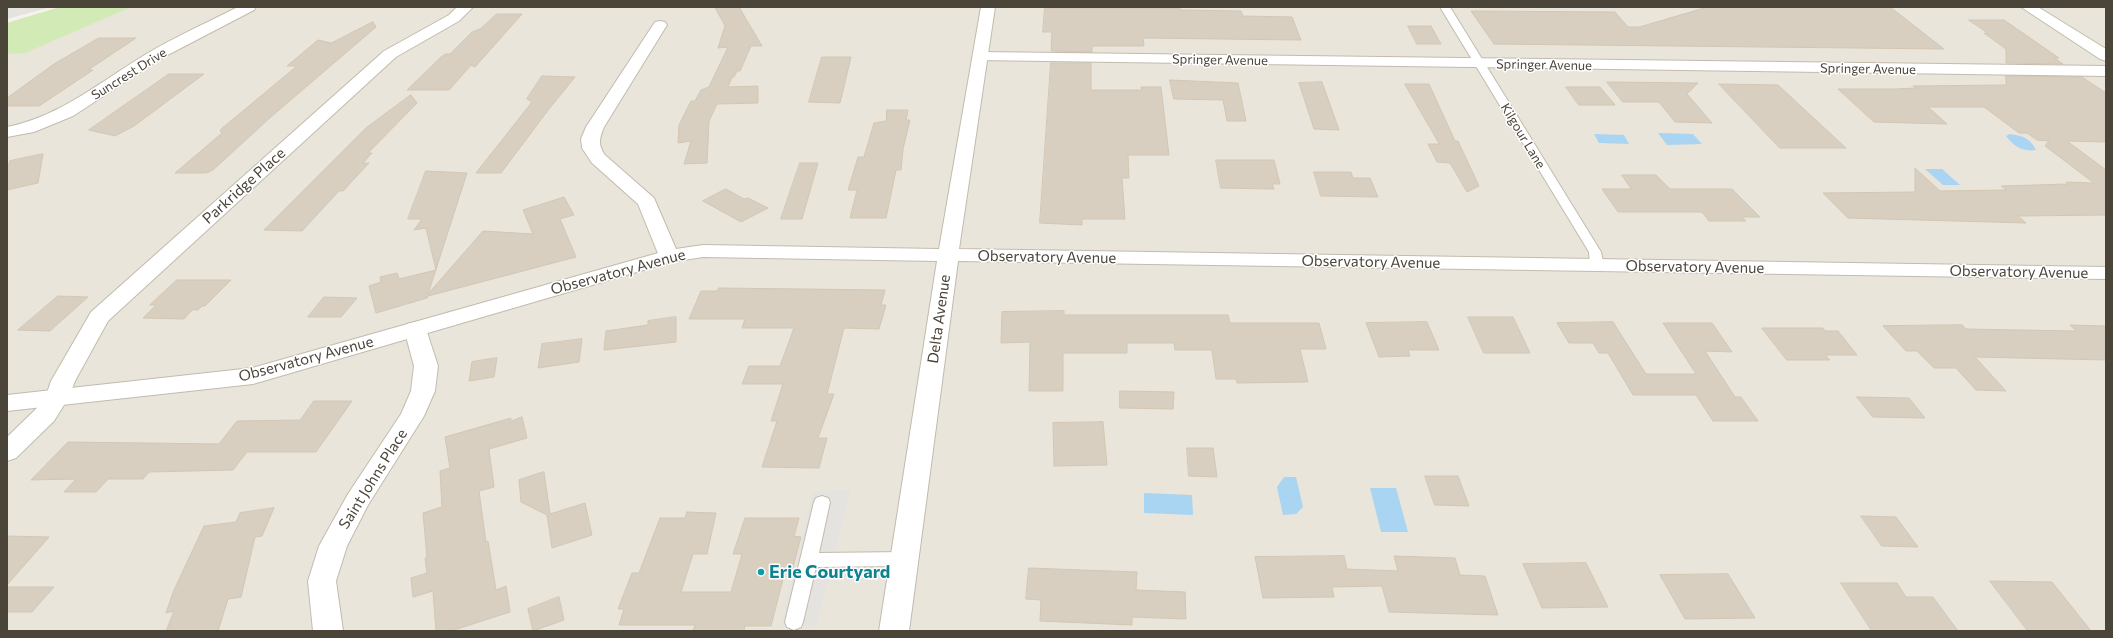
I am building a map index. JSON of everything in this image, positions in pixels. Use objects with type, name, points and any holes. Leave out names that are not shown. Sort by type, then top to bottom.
[{"type":"street","name":"Suncrest Drive","points":[[7,132],[35,127],[60,117],[154,56],[249,7]]},
{"type":"street","name":"Parkridge Place","points":[[7,452],[45,415],[57,397],[63,381],[99,316],[390,54],[454,18],[466,7]]},
{"type":"street","name":"Delta Avenue","points":[[894,631],[948,256],[988,7]]},
{"type":"street","points":[[2028,7],[2106,56]]},
{"type":"street","points":[[660,25],[594,127],[590,140],[591,148],[598,159],[646,202],[670,256]]},
{"type":"street","name":"Springer Avenue","points":[[981,57],[2106,71]]},
{"type":"street","name":"Observatory Avenue","points":[[7,403],[253,376],[670,256],[702,251],[2106,273]]},
{"type":"street","name":"Saint Johns Place","points":[[328,631],[322,581],[333,546],[356,500],[412,416],[423,391],[426,366],[415,329]]},
{"type":"lane","name":"Kilgour Lane","points":[[1445,7],[1595,252],[1597,266]]},
{"type":"lane","points":[[794,622],[822,502]]},
{"type":"lane","points":[[809,560],[904,559]]},
{"type":"shaded area","points":[[7,7],[51,7],[7,19]]},
{"type":"shaded area","points":[[60,7],[2106,7],[2106,631],[7,631],[7,23]]},
{"type":"shaded area","points":[[851,489],[817,625],[781,627],[813,491]]},
{"type":"green space","points":[[60,7],[131,7],[25,53],[7,54],[7,23]]},
{"type":"water","points":[[1658,133],[1693,134],[1702,144],[1667,145]]},
{"type":"water","points":[[1594,134],[1624,135],[1629,144],[1599,143]]},
{"type":"water","points":[[2010,134],[2026,138],[2036,150],[2019,148],[2006,136]]},
{"type":"water","points":[[1925,169],[1942,169],[1960,185],[1943,185]]},
{"type":"water","points":[[1284,477],[1296,477],[1303,507],[1296,514],[1283,515],[1277,487]]},
{"type":"water","points":[[1370,488],[1396,488],[1408,532],[1381,532]]},
{"type":"water","points":[[1144,493],[1192,495],[1193,515],[1144,513]]},
{"type":"building","points":[[715,7],[739,7],[762,46],[751,46],[740,71],[737,71],[734,77],[732,77],[728,87],[758,86],[758,103],[717,104],[709,121],[707,163],[684,164],[691,141],[678,143],[679,125],[691,101],[695,101],[701,90],[709,87],[728,47],[718,48],[725,26]]},
{"type":"building","points":[[1708,7],[1890,7],[1944,49],[1494,44],[1471,11],[1615,12],[1628,27],[1639,27]]},
{"type":"building","points":[[1045,8],[1180,8],[1180,10],[1241,11],[1243,16],[1292,17],[1301,40],[1143,38],[1144,46],[1092,46],[1092,52],[1051,51],[1052,32],[1043,32]]},
{"type":"building","points":[[497,14],[522,14],[475,67],[471,65],[449,90],[407,90],[440,58],[445,54],[450,54],[472,32],[480,29]]},
{"type":"building","points":[[1969,20],[2004,20],[2059,58],[2054,58],[2063,64],[2006,63],[2006,49],[1984,33],[1989,34]]},
{"type":"building","points":[[373,22],[376,27],[272,116],[213,170],[206,173],[175,173],[222,133],[220,130],[297,66],[287,66],[318,40],[331,43]]},
{"type":"building","points":[[1408,26],[1431,26],[1441,44],[1417,44]]},
{"type":"building","points":[[99,38],[136,38],[88,70],[93,70],[39,106],[7,106],[7,98],[54,64]]},
{"type":"building","points":[[822,57],[851,57],[840,103],[809,102]]},
{"type":"building","points":[[1051,63],[1091,63],[1091,90],[1142,90],[1141,87],[1161,87],[1169,155],[1128,155],[1129,178],[1122,178],[1125,219],[1082,219],[1082,225],[1040,223]]},
{"type":"building","points":[[169,74],[204,74],[134,126],[115,136],[89,130]]},
{"type":"building","points":[[542,76],[575,77],[501,173],[476,173],[532,102],[527,99]]},
{"type":"building","points":[[2006,76],[2082,77],[2106,93],[2106,142],[2067,141],[2106,170],[2106,215],[2018,216],[2026,223],[1848,218],[1823,193],[1915,192],[1915,168],[1940,191],[2007,190],[2001,186],[2068,184],[2066,182],[2094,183],[2045,146],[2049,141],[2037,140],[2027,133],[2019,133],[1984,107],[1928,107],[1947,124],[1874,122],[1838,89],[1895,89],[1917,88],[1913,86],[2006,85]]},
{"type":"building","points":[[1170,80],[1238,83],[1246,121],[1227,121],[1223,100],[1174,99]]},
{"type":"building","points":[[1322,82],[1339,130],[1314,129],[1299,83]]},
{"type":"building","points":[[1607,82],[1698,83],[1687,94],[1712,123],[1675,122],[1659,102],[1623,102]]},
{"type":"building","points":[[1405,84],[1429,84],[1455,141],[1458,141],[1479,186],[1467,192],[1450,163],[1437,162],[1428,144],[1439,144]]},
{"type":"building","points":[[1719,84],[1778,85],[1846,148],[1780,148]]},
{"type":"building","points":[[1566,87],[1600,87],[1615,105],[1579,105]]},
{"type":"building","points":[[411,95],[417,103],[368,153],[372,153],[363,163],[369,163],[343,191],[339,191],[302,231],[264,230],[366,128]]},
{"type":"building","points":[[887,110],[908,110],[906,120],[910,120],[903,149],[901,170],[896,170],[886,218],[850,218],[857,190],[848,190],[858,157],[864,157],[874,123],[886,121]]},
{"type":"building","points":[[43,154],[38,183],[7,190],[7,165],[10,161]]},
{"type":"building","points":[[1216,160],[1274,160],[1280,184],[1272,184],[1274,189],[1221,188]]},
{"type":"building","points":[[800,163],[818,163],[802,219],[781,219]]},
{"type":"building","points":[[426,171],[467,173],[436,270],[426,228],[414,230],[422,219],[408,219]]},
{"type":"building","points":[[1314,172],[1351,172],[1353,178],[1370,178],[1378,197],[1321,196]]},
{"type":"building","points":[[1622,175],[1656,175],[1670,189],[1732,189],[1760,217],[1742,217],[1746,221],[1709,221],[1702,212],[1618,212],[1602,189],[1631,189]]},
{"type":"building","points":[[726,189],[744,199],[748,198],[768,208],[741,222],[703,201]]},
{"type":"building","points":[[564,197],[574,215],[560,219],[576,257],[428,296],[427,298],[376,313],[369,286],[381,282],[380,277],[397,273],[399,279],[436,270],[428,294],[483,231],[533,234],[523,210]]},
{"type":"building","points":[[177,280],[231,280],[205,306],[202,306],[198,310],[192,310],[184,319],[143,318],[156,305],[150,305]]},
{"type":"building","points":[[719,288],[885,290],[881,305],[886,305],[879,329],[844,328],[827,394],[834,394],[818,438],[827,438],[819,468],[762,467],[777,421],[771,421],[783,384],[742,384],[749,366],[780,366],[794,328],[742,328],[745,319],[689,319],[701,291],[717,291]]},
{"type":"building","points":[[58,296],[88,297],[50,331],[18,330]]},
{"type":"building","points":[[324,297],[357,298],[341,317],[308,317]]},
{"type":"building","points":[[1064,311],[1064,315],[1228,315],[1230,323],[1319,323],[1326,349],[1300,349],[1308,382],[1237,383],[1236,379],[1216,379],[1212,350],[1175,350],[1174,343],[1127,343],[1127,353],[1063,353],[1063,391],[1029,391],[1030,342],[1001,343],[1002,312]]},
{"type":"building","points":[[676,317],[676,342],[604,350],[606,331],[648,325],[648,321]]},
{"type":"building","points":[[1468,317],[1513,317],[1530,353],[1484,353]]},
{"type":"building","points":[[1427,322],[1439,350],[1408,350],[1410,356],[1379,357],[1366,323]]},
{"type":"building","points":[[1613,322],[1646,374],[1696,374],[1663,323],[1712,323],[1732,352],[1705,351],[1735,397],[1741,397],[1758,421],[1713,421],[1696,395],[1633,395],[1608,353],[1599,353],[1593,343],[1569,343],[1557,323]]},
{"type":"building","points":[[1962,325],[1966,329],[2076,331],[2070,325],[2106,326],[2106,360],[1975,357],[2006,391],[1976,390],[1956,368],[1934,368],[1917,351],[1906,351],[1883,326]]},
{"type":"building","points":[[1762,328],[1823,328],[1825,331],[1838,331],[1857,355],[1825,355],[1830,360],[1787,360]]},
{"type":"building","points":[[582,339],[579,362],[538,368],[542,344]]},
{"type":"building","points":[[497,358],[494,377],[469,381],[472,362]]},
{"type":"building","points":[[1120,391],[1174,392],[1173,409],[1120,408]]},
{"type":"building","points":[[1857,397],[1909,398],[1925,418],[1873,417]]},
{"type":"building","points":[[314,401],[352,401],[316,452],[247,452],[233,470],[149,472],[143,479],[108,479],[96,492],[64,492],[76,479],[31,480],[68,442],[219,444],[237,421],[300,420]]},
{"type":"building","points":[[522,417],[527,438],[489,449],[494,487],[479,491],[486,542],[488,541],[496,590],[506,586],[510,612],[451,631],[436,631],[433,591],[413,597],[411,578],[427,573],[423,513],[442,507],[440,471],[450,468],[445,437],[511,418],[511,421]]},
{"type":"building","points":[[1103,422],[1107,465],[1054,466],[1053,423]]},
{"type":"building","points":[[1187,448],[1213,448],[1217,477],[1189,476]]},
{"type":"building","points":[[544,472],[550,514],[585,503],[592,535],[552,548],[547,515],[521,502],[519,480]]},
{"type":"building","points":[[1425,476],[1458,476],[1469,506],[1435,505]]},
{"type":"building","points":[[274,508],[262,536],[255,537],[241,597],[228,599],[218,631],[166,631],[174,611],[166,613],[174,590],[204,526],[236,522],[240,513]]},
{"type":"building","name":"Erie Courtyard","points":[[687,512],[716,513],[707,554],[693,554],[681,592],[731,592],[742,554],[733,554],[745,518],[799,518],[794,536],[801,537],[792,571],[785,571],[771,626],[745,626],[744,631],[693,631],[695,625],[619,625],[624,609],[618,609],[632,573],[639,573],[660,518],[685,518]]},
{"type":"building","points":[[1861,516],[1896,517],[1918,547],[1882,546]]},
{"type":"building","points":[[7,536],[49,537],[7,585]]},
{"type":"building","points":[[1344,556],[1347,569],[1398,571],[1394,556],[1455,558],[1460,575],[1485,576],[1498,615],[1389,612],[1382,586],[1332,587],[1334,597],[1263,598],[1255,557]]},
{"type":"building","points":[[1586,563],[1608,607],[1542,608],[1523,564]]},
{"type":"building","points":[[1029,568],[1137,572],[1136,590],[1185,592],[1186,619],[1132,617],[1132,625],[1040,621],[1041,600],[1026,599]]},
{"type":"building","points":[[1728,574],[1755,618],[1685,619],[1660,575]]},
{"type":"building","points":[[1990,581],[2052,582],[2091,631],[2028,631]]},
{"type":"building","points":[[1841,583],[1897,583],[1906,597],[1933,597],[1958,631],[1872,631]]},
{"type":"building","points":[[7,587],[54,587],[32,612],[7,612]]},
{"type":"building","points":[[559,597],[564,620],[533,631],[528,609]]},
{"type":"place","name":"Erie Courtyard","points":[[761,572]]}]
